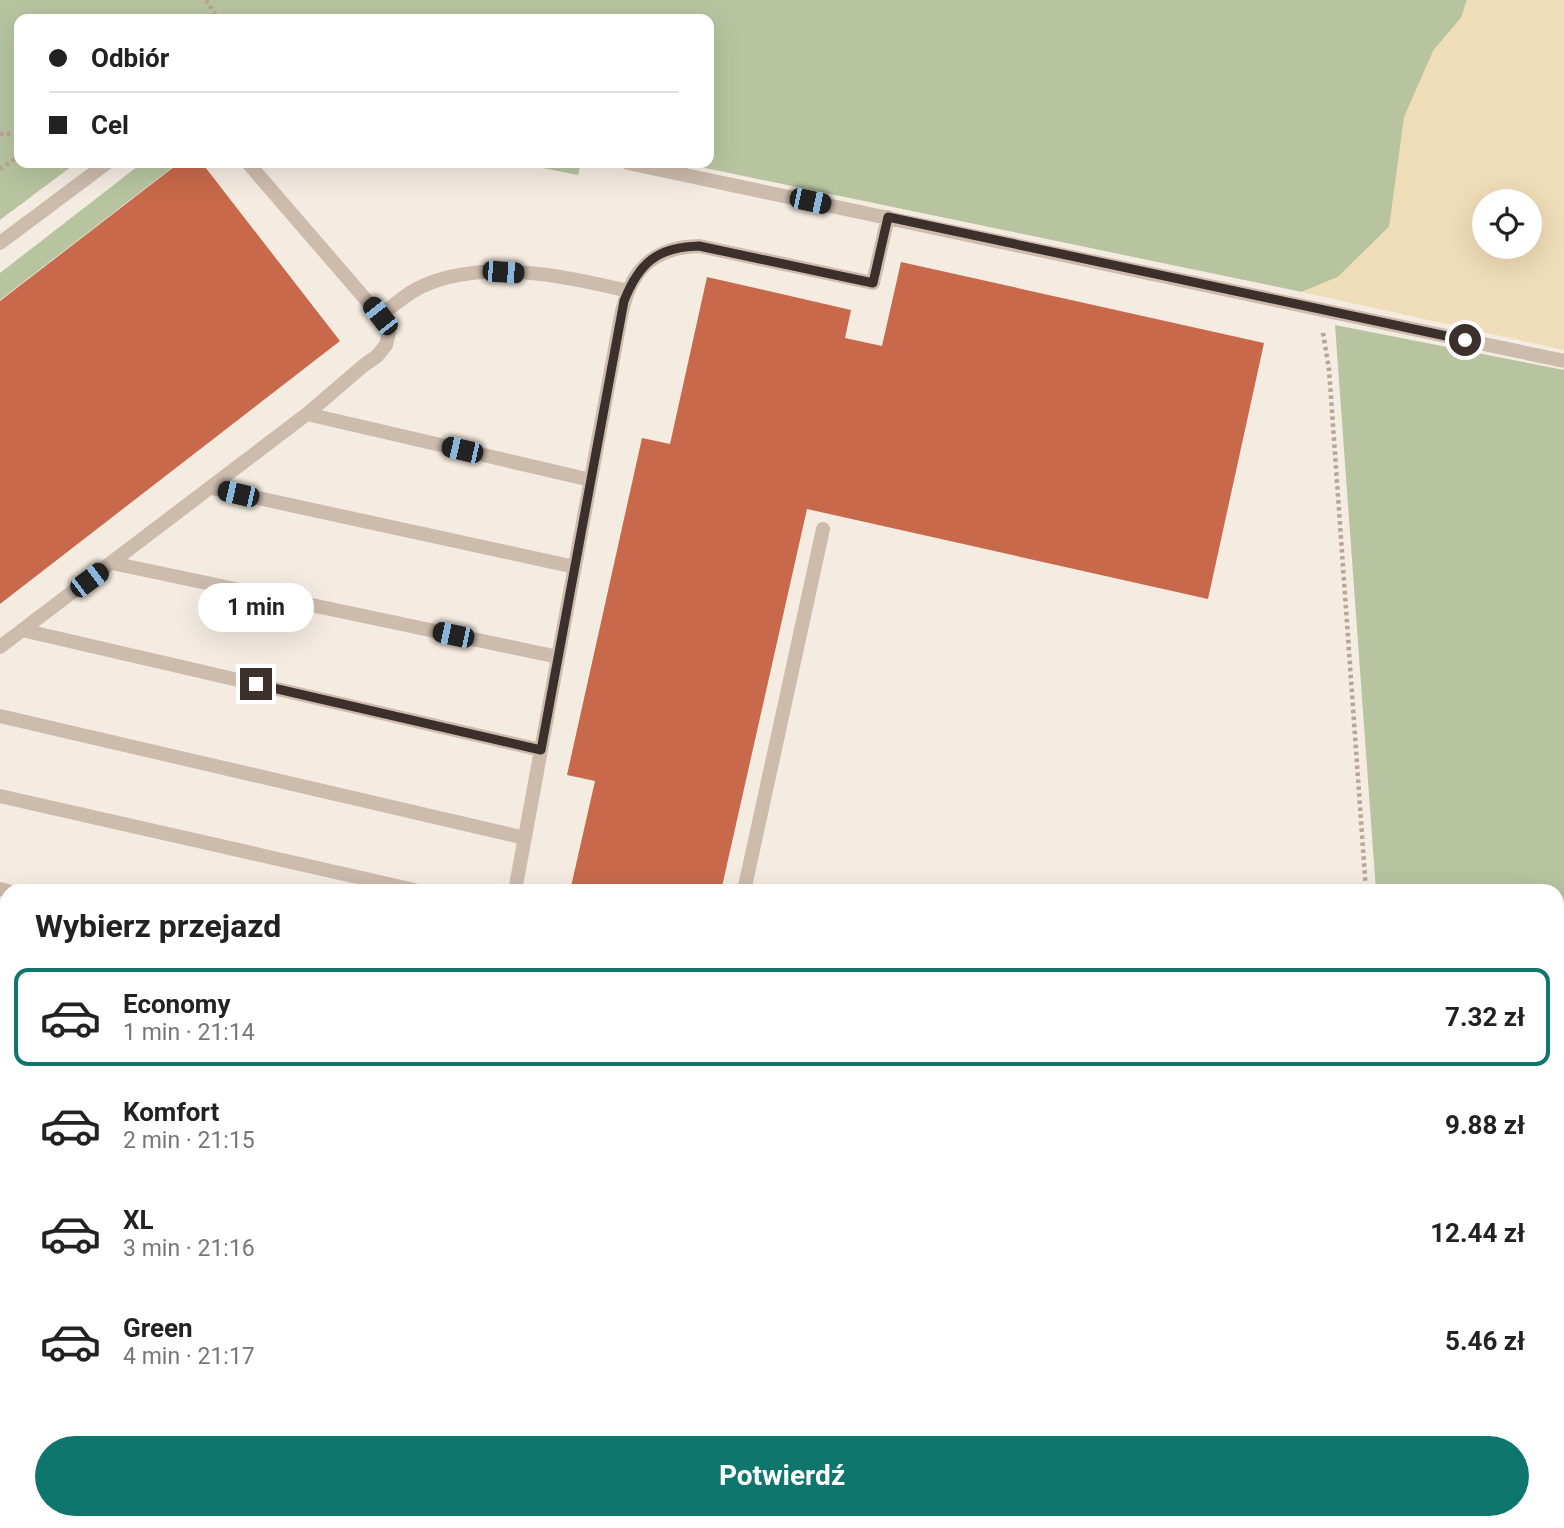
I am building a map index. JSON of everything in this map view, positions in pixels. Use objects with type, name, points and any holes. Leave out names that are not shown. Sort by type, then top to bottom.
[{"type":"lane","points":[[0,243],[100,168]]},
{"type":"lane","points":[[0,647],[307,414],[377,356],[386,345],[389,332],[380,316],[252,168]]},
{"type":"lane","points":[[652,168],[1564,361]]},
{"type":"lane","points":[[516,884],[621,316],[636,275],[659,255],[682,246],[699,246],[873,283],[888,217]]},
{"type":"lane","points":[[380,316],[423,285],[474,273],[503,272],[563,277],[628,291]]},
{"type":"lane","points":[[307,414],[590,480]]},
{"type":"lane","points":[[212,488],[575,567]]},
{"type":"lane","points":[[746,884],[822,529]]},
{"type":"lane","points":[[112,563],[558,657]]},
{"type":"lane","points":[[22,630],[541,750]]},
{"type":"lane","points":[[0,716],[525,838]]},
{"type":"lane","points":[[0,796],[388,884]]},
{"type":"path","points":[[1317,308],[1329,369],[1366,884]]},
{"type":"green space","points":[[0,0],[1467,0],[1461,18],[1433,51],[1389,227],[1338,277],[1302,292],[705,168],[714,168],[714,14],[14,14],[14,168],[69,168],[0,220]]},
{"type":"green space","points":[[136,168],[172,168],[0,300],[0,273]]},
{"type":"green space","points":[[542,168],[580,168],[578,175]]},
{"type":"green space","points":[[1335,325],[1564,370],[1564,884],[1375,884]]},
{"type":"sand","points":[[1467,0],[1564,0],[1564,350],[1302,292],[1338,277],[1389,227],[1404,117],[1433,51],[1461,18]]},
{"type":"building","points":[[173,168],[206,168],[340,341],[0,604],[0,301]]},
{"type":"building","points":[[901,262],[1264,343],[1208,599],[807,509],[723,884],[572,884],[595,781],[567,775],[642,438],[670,444],[707,277],[851,310],[845,338],[882,346]]},
{"type":"route","points":[[256,684],[541,750],[624,301],[630,285],[646,264],[659,255],[682,246],[699,246],[873,283],[888,217],[1465,340]]}]
